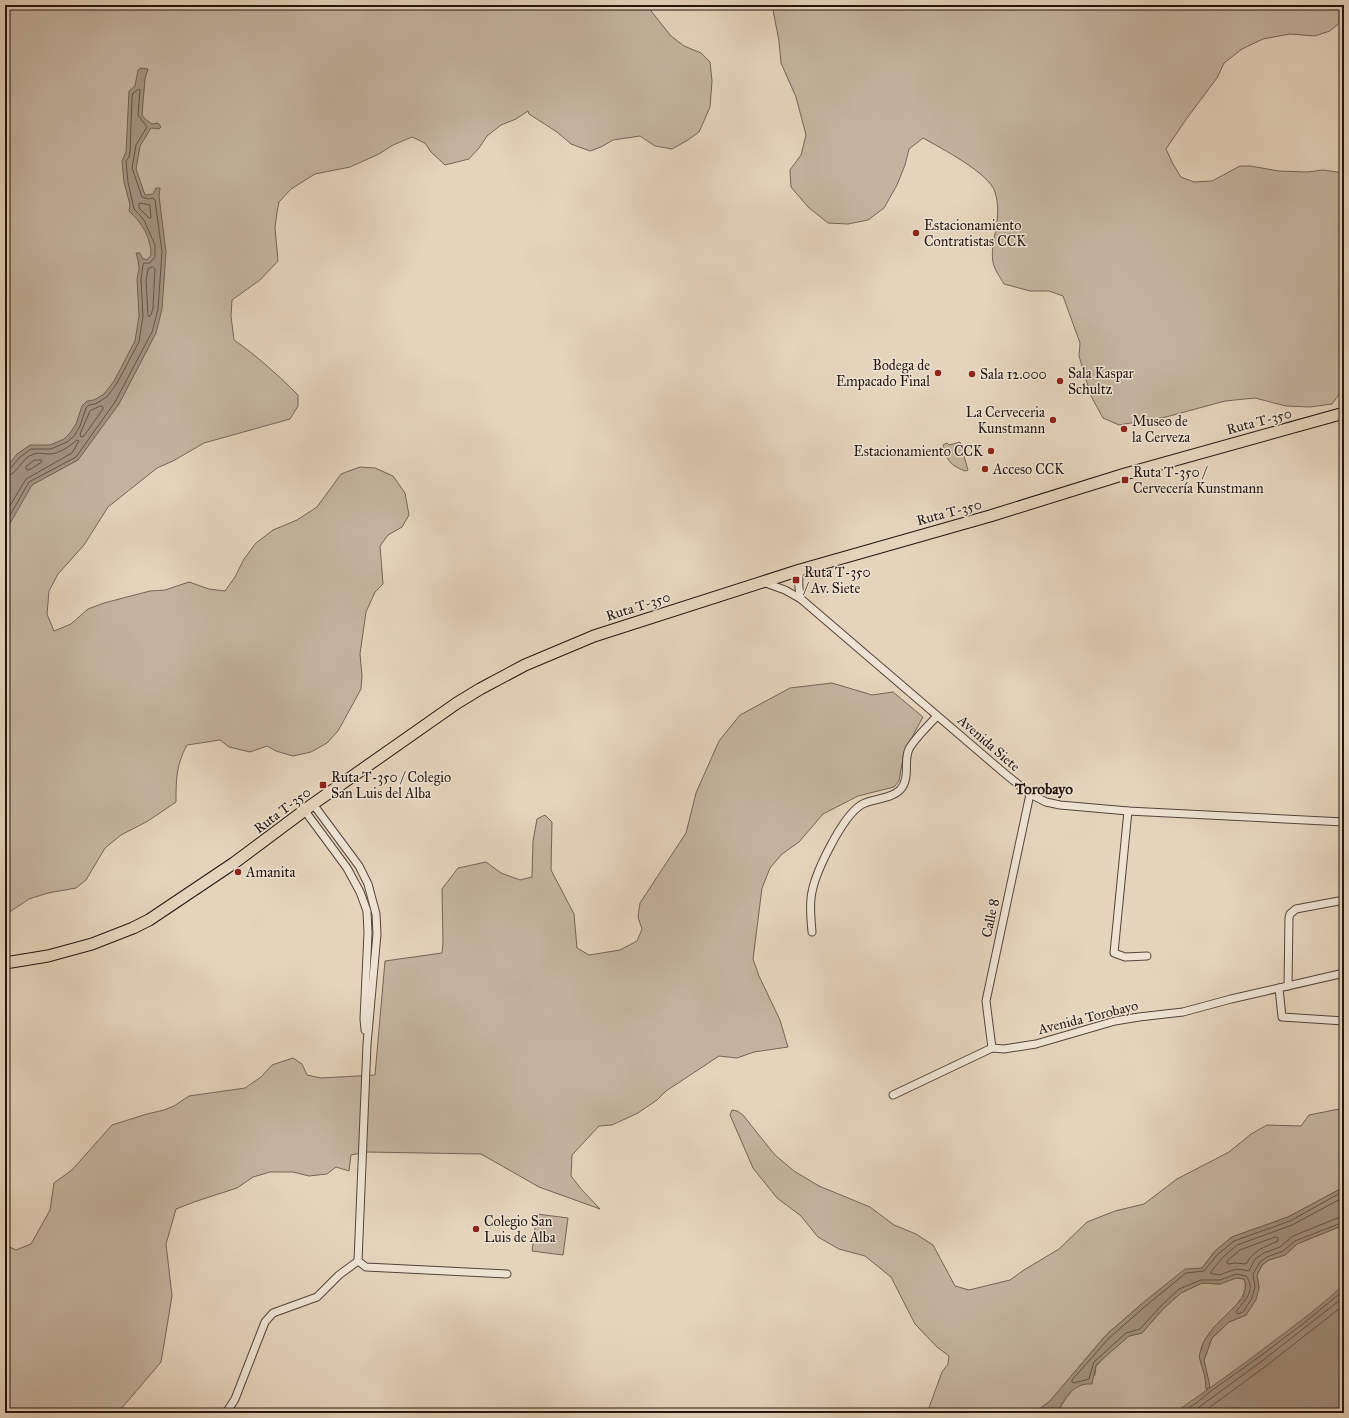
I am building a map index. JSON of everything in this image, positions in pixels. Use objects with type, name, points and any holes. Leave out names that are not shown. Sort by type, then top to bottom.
[{"type":"main road","name":"Ruta T-350","points":[[5,963],[70,951],[134,928],[172,906],[234,864],[434,718],[480,689],[525,665],[594,636],[800,570],[990,516],[1125,474],[1342,414]]},
{"type":"street","points":[[800,570],[798,589],[801,599]]},
{"type":"street","name":"Avenida Siete","points":[[761,582],[785,590],[801,599],[1002,772],[1030,794],[1046,802],[1060,805],[1128,811],[1344,822]]},
{"type":"street","points":[[812,932],[812,893],[821,867],[840,829],[852,812],[862,804],[893,794],[901,789],[905,781],[907,758],[910,749],[937,716]]},
{"type":"street","name":"Calle 8","points":[[992,1048],[986,1001],[1030,794]]},
{"type":"street","points":[[309,808],[350,872],[367,911],[368,934],[364,1019],[367,1044]]},
{"type":"street","points":[[309,808],[359,866],[368,884],[374,904],[377,934],[367,1044],[358,1261]]},
{"type":"street","points":[[1128,811],[1114,954],[1125,957],[1147,956]]},
{"type":"street","points":[[1288,986],[1290,914],[1296,910],[1344,900]]},
{"type":"street","name":"Avenida Torobayo","points":[[893,1095],[992,1048],[1004,1049],[1036,1044],[1115,1021],[1139,1016],[1183,1012],[1279,988],[1344,974]]},
{"type":"street","points":[[1279,988],[1282,1017],[1344,1021]]},
{"type":"street","points":[[358,1261],[366,1267],[507,1274]]},
{"type":"street","points":[[226,1413],[235,1399],[265,1322],[273,1313],[317,1296],[339,1274],[358,1261]]},
{"type":"shaded area","points":[[5,5],[651,5],[651,11],[671,36],[684,46],[701,53],[710,62],[712,81],[710,107],[699,132],[672,149],[655,146],[640,136],[613,140],[590,151],[571,144],[557,132],[529,114],[528,111],[516,119],[501,125],[487,136],[469,159],[445,165],[431,152],[425,143],[412,137],[350,167],[315,174],[291,189],[279,202],[275,228],[278,261],[260,280],[232,300],[231,316],[234,340],[267,366],[298,395],[298,406],[290,419],[204,443],[173,461],[157,468],[108,507],[84,545],[58,574],[49,591],[47,614],[54,631],[71,624],[88,609],[104,603],[150,591],[165,590],[189,582],[209,589],[225,591],[235,577],[244,559],[256,543],[273,530],[297,520],[317,507],[341,474],[360,467],[375,468],[393,476],[405,493],[409,515],[402,527],[388,535],[380,546],[383,584],[375,592],[366,612],[360,654],[362,676],[361,689],[338,731],[327,743],[311,752],[293,756],[276,751],[267,746],[250,752],[229,747],[220,740],[187,745],[183,752],[177,773],[176,802],[148,821],[121,835],[105,848],[86,880],[76,888],[48,893],[29,899],[5,915]]},
{"type":"shaded area","points":[[772,5],[1344,5],[1344,19],[1330,31],[1315,36],[1290,34],[1263,39],[1242,49],[1224,63],[1217,78],[1166,149],[1181,177],[1194,182],[1212,181],[1240,166],[1250,166],[1279,171],[1307,172],[1323,170],[1344,173],[1344,388],[1332,404],[1310,407],[1286,406],[1255,398],[1225,401],[1166,417],[1119,425],[1103,418],[1091,396],[1079,356],[1080,343],[1063,296],[1049,291],[1030,291],[1004,284],[996,270],[992,254],[998,215],[995,192],[984,177],[974,169],[952,154],[923,138],[909,149],[905,165],[897,185],[884,208],[868,220],[848,224],[828,223],[808,207],[791,187],[790,170],[801,155],[806,135],[796,97],[781,63],[779,41]]},
{"type":"shaded area","points":[[960,442],[968,470],[965,471],[956,467],[950,462],[943,445],[947,443],[949,445]]},
{"type":"shaded area","points":[[832,683],[872,695],[893,692],[923,717],[904,752],[899,781],[894,787],[858,796],[823,814],[799,842],[782,854],[770,868],[762,888],[753,959],[759,976],[780,1020],[788,1047],[754,1052],[737,1058],[719,1056],[666,1091],[657,1100],[638,1113],[612,1125],[599,1126],[572,1155],[571,1176],[600,1209],[539,1187],[481,1154],[367,1152],[351,1155],[349,1171],[336,1167],[327,1174],[309,1176],[293,1172],[270,1172],[253,1177],[237,1188],[176,1209],[166,1244],[172,1296],[161,1362],[121,1409],[115,1413],[5,1413],[5,1245],[16,1250],[31,1244],[50,1210],[54,1183],[72,1170],[112,1125],[164,1110],[174,1106],[189,1096],[245,1088],[261,1077],[272,1065],[293,1058],[302,1064],[307,1075],[321,1078],[375,1075],[385,961],[442,953],[442,889],[458,868],[486,862],[501,873],[520,880],[532,877],[533,841],[537,819],[545,815],[552,822],[551,870],[574,914],[577,948],[589,955],[620,950],[637,941],[642,929],[638,917],[640,903],[686,833],[696,793],[719,741],[740,715],[790,688]]},
{"type":"shaded area","points":[[1344,1108],[1344,1187],[1288,1217],[1232,1237],[1215,1251],[1202,1268],[1145,1301],[1106,1335],[1050,1401],[1034,1413],[927,1413],[942,1372],[948,1364],[949,1356],[937,1347],[915,1324],[891,1277],[865,1256],[839,1249],[818,1237],[801,1216],[777,1198],[753,1168],[730,1115],[732,1110],[743,1115],[775,1155],[794,1171],[819,1186],[870,1207],[894,1225],[916,1234],[933,1245],[955,1286],[969,1290],[1010,1280],[1059,1249],[1087,1222],[1115,1211],[1144,1204],[1177,1179],[1229,1152],[1251,1134],[1267,1125],[1301,1126],[1309,1115]]},
{"type":"shaded area","points":[[537,1214],[568,1218],[563,1255],[532,1251]]},
{"type":"shaded area","points":[[1344,1225],[1344,1296],[1213,1403],[1204,1360],[1212,1338],[1229,1322],[1246,1315],[1259,1288],[1257,1275],[1262,1265],[1269,1260],[1285,1255],[1297,1244]]},
{"type":"shaded area","points":[[1236,1278],[1244,1279],[1245,1288],[1241,1298],[1235,1307],[1209,1334],[1203,1344],[1200,1355],[1208,1400],[1212,1413],[1057,1413],[1075,1387],[1087,1383],[1095,1375],[1096,1366],[1113,1349],[1129,1336],[1142,1333],[1163,1309],[1181,1293],[1202,1283],[1220,1284]]},
{"type":"water","points":[[141,68],[148,69],[145,79],[142,115],[152,124],[158,123],[161,127],[159,129],[151,128],[140,146],[136,169],[145,195],[153,194],[156,188],[160,188],[159,196],[166,252],[162,309],[156,333],[119,404],[78,460],[32,485],[5,532],[5,469],[17,454],[30,445],[50,445],[64,439],[76,424],[82,406],[87,401],[94,400],[104,394],[114,381],[135,341],[139,316],[137,279],[139,269],[136,253],[140,253],[142,258],[147,260],[151,255],[151,248],[142,225],[129,211],[130,205],[124,182],[122,161],[126,152],[129,91],[135,86],[138,70]]},
{"type":"water","points":[[1344,1187],[1344,1225],[1297,1244],[1285,1255],[1269,1260],[1262,1265],[1257,1275],[1259,1288],[1256,1300],[1246,1315],[1229,1322],[1212,1338],[1204,1360],[1210,1387],[1206,1389],[1205,1377],[1199,1356],[1204,1341],[1214,1327],[1243,1298],[1246,1285],[1244,1279],[1236,1278],[1220,1284],[1202,1283],[1181,1293],[1163,1309],[1142,1333],[1129,1336],[1096,1365],[1092,1384],[1086,1384],[1075,1388],[1063,1402],[1057,1413],[1034,1413],[1050,1401],[1106,1335],[1185,1269],[1202,1268],[1215,1251],[1232,1237],[1288,1217]]},
{"type":"water","points":[[1344,1284],[1344,1413],[1174,1413],[1278,1338]]},
{"type":"place","name":"Estacionamiento Contratistas CCK","points":[[916,233]]},
{"type":"place","name":"Bodega de Empacado Final","points":[[938,373]]},
{"type":"place","name":"Sala 12.000","points":[[972,374]]},
{"type":"place","name":"Sala Kaspar Schultz","points":[[1060,381]]},
{"type":"place","name":"La Cerveceria Kunstmann","points":[[1053,420]]},
{"type":"place","name":"Museo de la Cerveza","points":[[1124,429]]},
{"type":"place","name":"Estacionamiento CCK","points":[[991,451]]},
{"type":"place","name":"Acceso CCK","points":[[985,469]]},
{"type":"place","name":"Ruta T-350 / Cervecería Kunstmann","points":[[1125,480]]},
{"type":"place","name":"Ruta T-350 / Av. Siete","points":[[796,580]]},
{"type":"place","name":"Ruta T-350 / Colegio San Luis del Alba","points":[[323,785]]},
{"type":"place","name":"Amanita","points":[[238,872]]},
{"type":"place","name":"Colegio San Luis de Alba","points":[[476,1229]]},
{"type":"district","name":"Torobayo","points":[[1044,789]]}]
